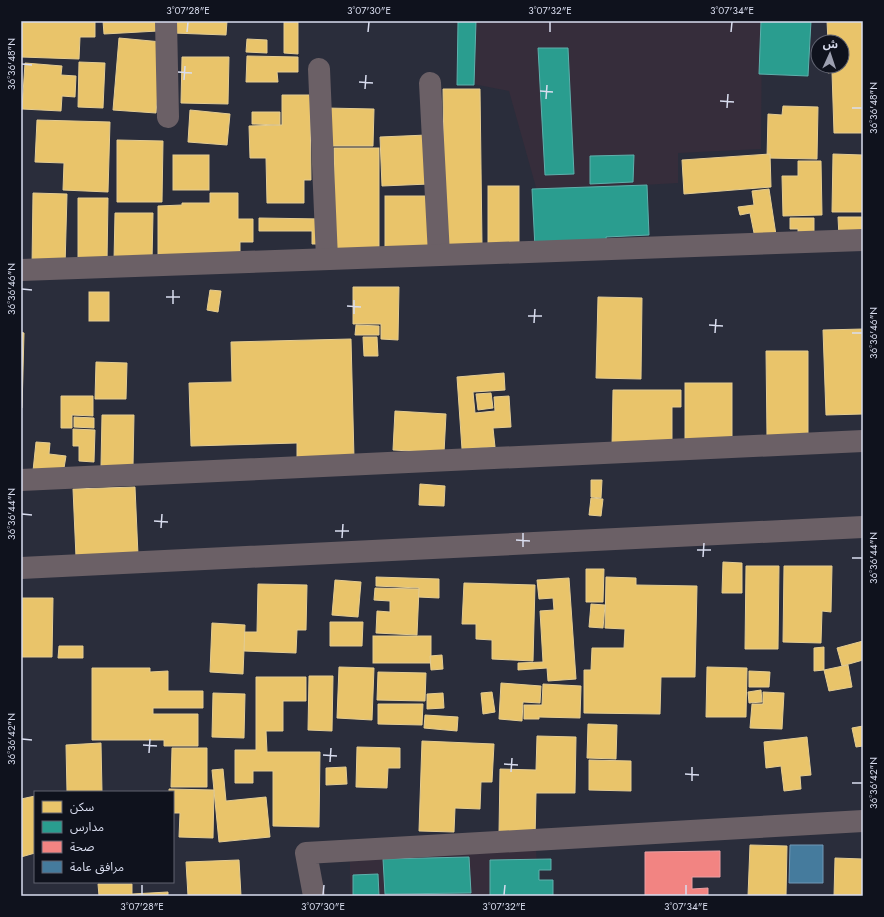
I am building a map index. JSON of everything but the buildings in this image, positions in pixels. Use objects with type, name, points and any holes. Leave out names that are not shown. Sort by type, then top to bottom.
[{"type":"street","points":[[166,21],[168,117]]},
{"type":"street","points":[[319,69],[327,259]]},
{"type":"street","points":[[430,83],[439,255]]},
{"type":"street","points":[[21,270],[863,240]]},
{"type":"street","points":[[21,480],[863,441]]},
{"type":"street","points":[[21,568],[863,527]]},
{"type":"street","points":[[314,896],[306,853],[863,820]]},
{"type":"shaded area","points":[[473,21],[762,21],[761,149],[678,153],[678,183],[537,191],[509,91],[473,84]]},
{"type":"shaded area","points":[[536,849],[539,896],[350,896],[350,857]]}]
